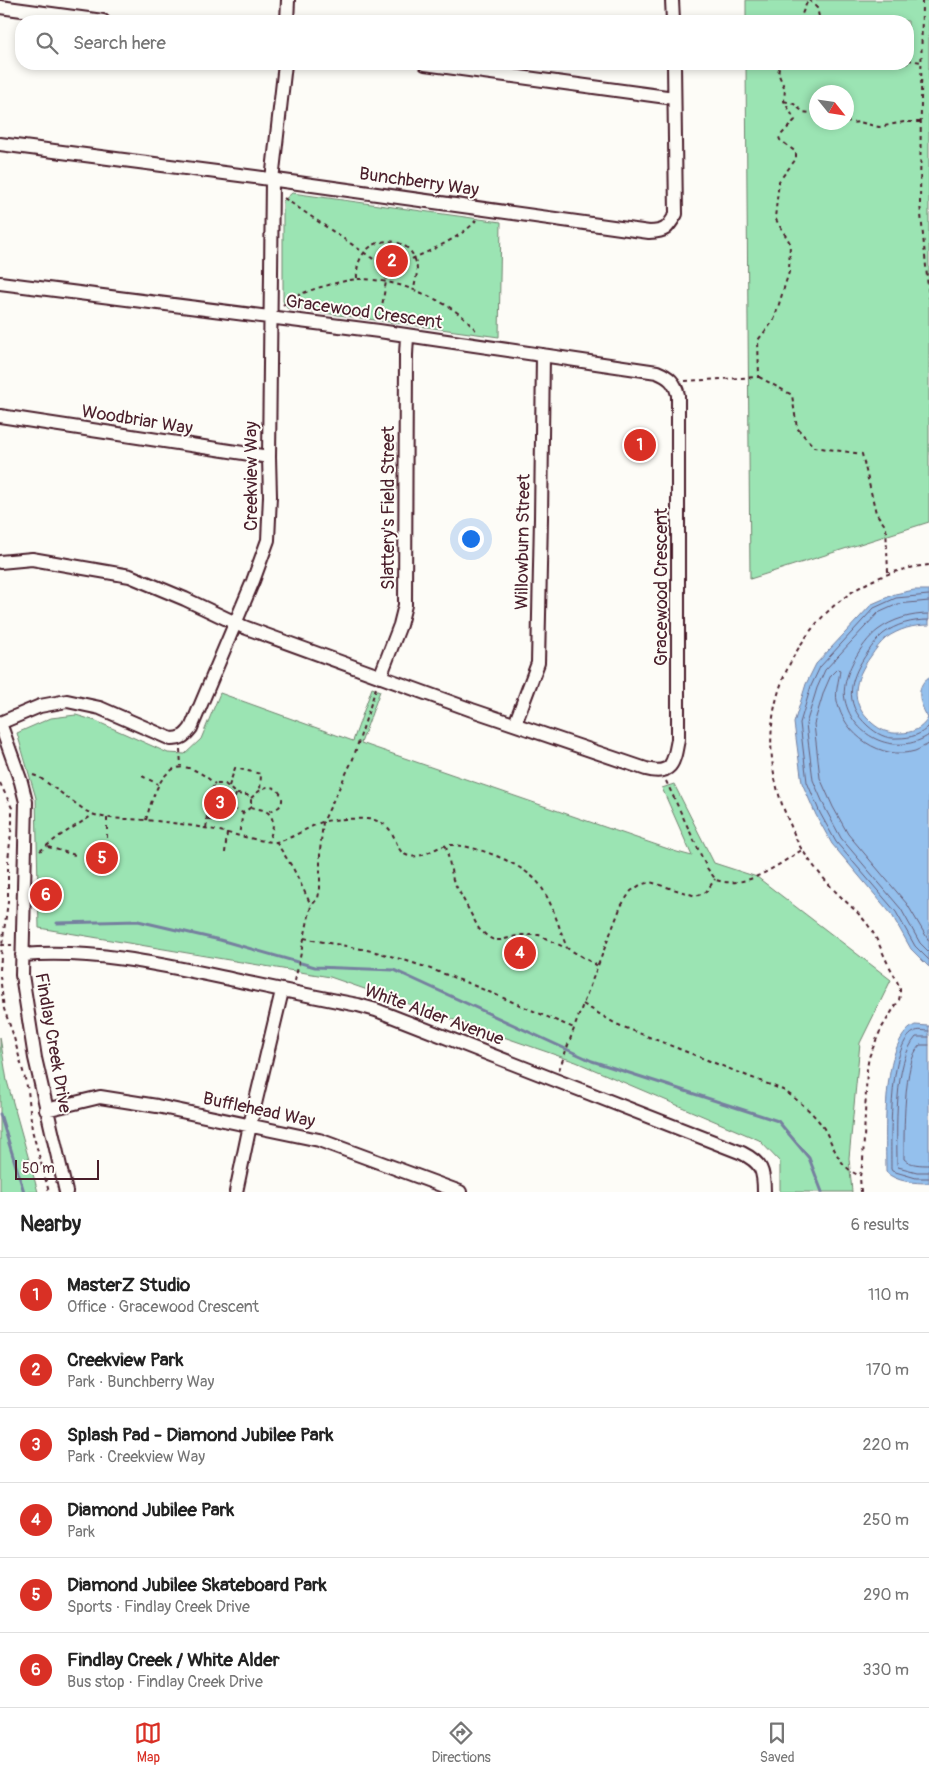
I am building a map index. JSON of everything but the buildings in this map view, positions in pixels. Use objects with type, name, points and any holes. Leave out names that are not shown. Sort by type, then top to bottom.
[{"type":"street","points":[[287,15],[288,0]]},
{"type":"street","points":[[672,0],[673,15]]},
{"type":"street","points":[[0,7],[58,15]]},
{"type":"street","name":"Creekview Way","points":[[180,739],[186,736],[191,728],[268,540],[270,496],[272,180],[284,70]]},
{"type":"street","points":[[468,70],[674,98]]},
{"type":"street","name":"Bunchberry Way","points":[[0,144],[649,232],[660,231],[667,229],[676,214],[674,70]]},
{"type":"street","name":"Gracewood Crescent","points":[[0,283],[379,330],[407,336],[657,372],[668,377],[675,384],[678,395],[678,739],[674,759],[669,768],[662,771]]},
{"type":"street","name":"Slattery's Field Street","points":[[380,677],[400,625],[405,605],[407,336]]},
{"type":"street","name":"Willowburn Street","points":[[515,724],[538,662],[542,518],[543,355]]},
{"type":"street","name":"Woodbriar Way","points":[[0,416],[269,457]]},
{"type":"street","points":[[0,562],[32,559],[130,576],[185,599],[235,624],[515,724],[646,768],[662,771]]},
{"type":"street","points":[[0,723],[40,706],[67,701],[100,708],[159,735],[171,739],[180,739]]},
{"type":"street","name":"Findlay Creek Drive","points":[[0,723],[21,782],[26,802],[22,950],[24,992],[46,1110],[66,1192]]},
{"type":"street","name":"White Alder Avenue","points":[[22,950],[109,956],[358,1005],[382,1012],[755,1159],[760,1165],[764,1178],[764,1192]]},
{"type":"street","points":[[236,1192],[282,991]]},
{"type":"street","name":"Bufflehead Way","points":[[46,1110],[100,1096],[157,1106],[319,1140],[460,1192]]},
{"type":"path","points":[[802,15],[809,0],[817,8],[819,15]]},
{"type":"path","points":[[922,0],[920,204],[929,298]]},
{"type":"path","points":[[914,61],[922,62]]},
{"type":"path","points":[[759,377],[758,340],[774,320],[789,272],[790,243],[775,218],[779,181],[796,159],[796,152],[780,140],[779,137],[795,120],[784,101],[785,89],[778,73],[779,70]]},
{"type":"path","points":[[784,101],[794,104],[803,112],[809,113]]},
{"type":"path","points":[[854,123],[859,122],[879,127],[904,122],[921,122]]},
{"type":"path","points":[[282,197],[388,269]]},
{"type":"path","points":[[388,269],[446,242],[472,226],[481,208]]},
{"type":"path","points":[[358,279],[359,260],[364,251],[378,242],[388,241],[408,248],[414,257],[417,268],[414,289]]},
{"type":"path","points":[[379,330],[388,269]]},
{"type":"path","points":[[282,307],[292,298],[311,290],[358,279],[385,283],[414,289],[450,308],[474,327],[485,346]]},
{"type":"path","points":[[675,384],[689,381],[759,377],[792,395],[797,428],[814,447],[862,454],[876,512],[886,527],[888,573]]},
{"type":"path","points":[[861,1192],[860,1176],[863,1161],[869,1057],[881,1029],[899,1000],[900,989],[868,926],[802,850],[783,808],[771,762],[772,718],[787,670],[797,651],[822,618],[847,595],[888,573],[929,565]]},
{"type":"path","points":[[296,978],[311,906],[318,898],[320,888],[320,851],[323,822],[353,759],[380,677]]},
{"type":"path","points":[[180,739],[180,766]]},
{"type":"path","points":[[146,820],[161,779],[180,766],[188,767],[204,774],[215,784],[225,784],[236,794],[247,795],[250,799],[251,807]]},
{"type":"path","points":[[229,786],[235,768],[261,774],[260,791]]},
{"type":"path","points":[[662,771],[707,868],[715,879],[733,882],[748,880],[802,850]]},
{"type":"path","points":[[33,775],[39,777],[93,815],[107,818],[184,824],[276,842],[323,822],[366,819],[380,821],[392,830],[398,847],[403,854],[411,856],[425,854],[446,846],[463,845],[506,860],[536,880],[554,913],[567,948]]},
{"type":"path","points":[[142,776],[158,784]]},
{"type":"path","points":[[0,783],[12,808],[8,861],[8,902],[0,970]]},
{"type":"path","points":[[206,828],[208,797],[215,784]]},
{"type":"path","points":[[250,799],[267,787],[273,788],[281,794],[282,799],[278,808],[268,812],[251,807]]},
{"type":"path","points":[[208,820],[221,821],[226,818],[232,808],[236,794]]},
{"type":"path","points":[[239,835],[243,813],[251,807]]},
{"type":"path","points":[[232,808],[243,813]]},
{"type":"path","points":[[268,812],[274,825],[269,841]]},
{"type":"path","points":[[40,851],[93,815]]},
{"type":"path","points":[[107,818],[107,838]]},
{"type":"path","points":[[224,853],[227,833]]},
{"type":"path","points":[[276,842],[293,868],[311,906]]},
{"type":"path","points":[[446,846],[453,880],[479,929],[488,937],[494,940],[501,940],[520,935],[539,935],[567,948],[598,966]]},
{"type":"path","points":[[48,847],[76,855]]},
{"type":"path","points":[[560,1067],[621,906],[631,891],[640,885],[650,882],[696,896],[706,892],[715,879]]},
{"type":"path","points":[[304,938],[371,950],[399,958],[485,990],[574,1028]]},
{"type":"path","points":[[2,944],[22,950]]},
{"type":"path","points":[[0,976],[4,1009],[13,1034],[28,1090],[32,1130],[49,1192]]},
{"type":"path","points":[[583,1004],[616,1024],[783,1090],[813,1114],[823,1127],[841,1162],[852,1172],[860,1176]]},
{"type":"green space","points":[[746,0],[929,0],[929,522],[750,579],[746,70],[914,70],[914,15],[746,15]]},
{"type":"green space","points":[[292,193],[501,222],[499,337],[287,308],[283,301],[283,201]]},
{"type":"green space","points":[[372,688],[380,691],[361,743],[692,856],[662,788],[674,784],[714,863],[757,877],[891,980],[860,1043],[849,1158],[852,1192],[780,1192],[780,1162],[759,1140],[576,1062],[330,977],[39,928],[36,798],[17,733],[51,718],[76,715],[96,721],[168,753],[185,754],[201,739],[220,693],[353,741]]},
{"type":"green space","points":[[0,1037],[7,1081],[38,1192],[0,1192]]},
{"type":"water","points":[[914,590],[929,590],[929,625],[906,628],[886,638],[865,665],[856,690],[859,707],[864,715],[881,730],[896,733],[909,732],[920,728],[928,718],[921,702],[920,691],[924,681],[929,677],[929,967],[911,949],[892,915],[832,844],[816,815],[802,783],[794,723],[806,684],[816,664],[872,604],[895,594]]},
{"type":"water","points":[[915,1025],[929,1026],[929,1183],[900,1180],[886,1172],[886,1115],[890,1070],[896,1050],[904,1035]]},
{"type":"waterway","points":[[57,923],[138,921],[220,940],[315,967],[394,970],[592,1061],[778,1121],[809,1158],[822,1192]]},
{"type":"waterway","points":[[0,1114],[24,1192]]},
{"type":"place","name":"Creekview Park","points":[[392,261]]},
{"type":"place","name":"MasterZ Studio","points":[[640,445]]},
{"type":"place","name":"Splash Pad - Diamond Jubilee Park","points":[[220,803]]},
{"type":"place","name":"Diamond Jubilee Skateboard Park","points":[[102,858]]},
{"type":"place","name":"Findlay Creek / White Alder","points":[[46,895]]},
{"type":"place","name":"Diamond Jubilee Park","points":[[520,953]]}]
